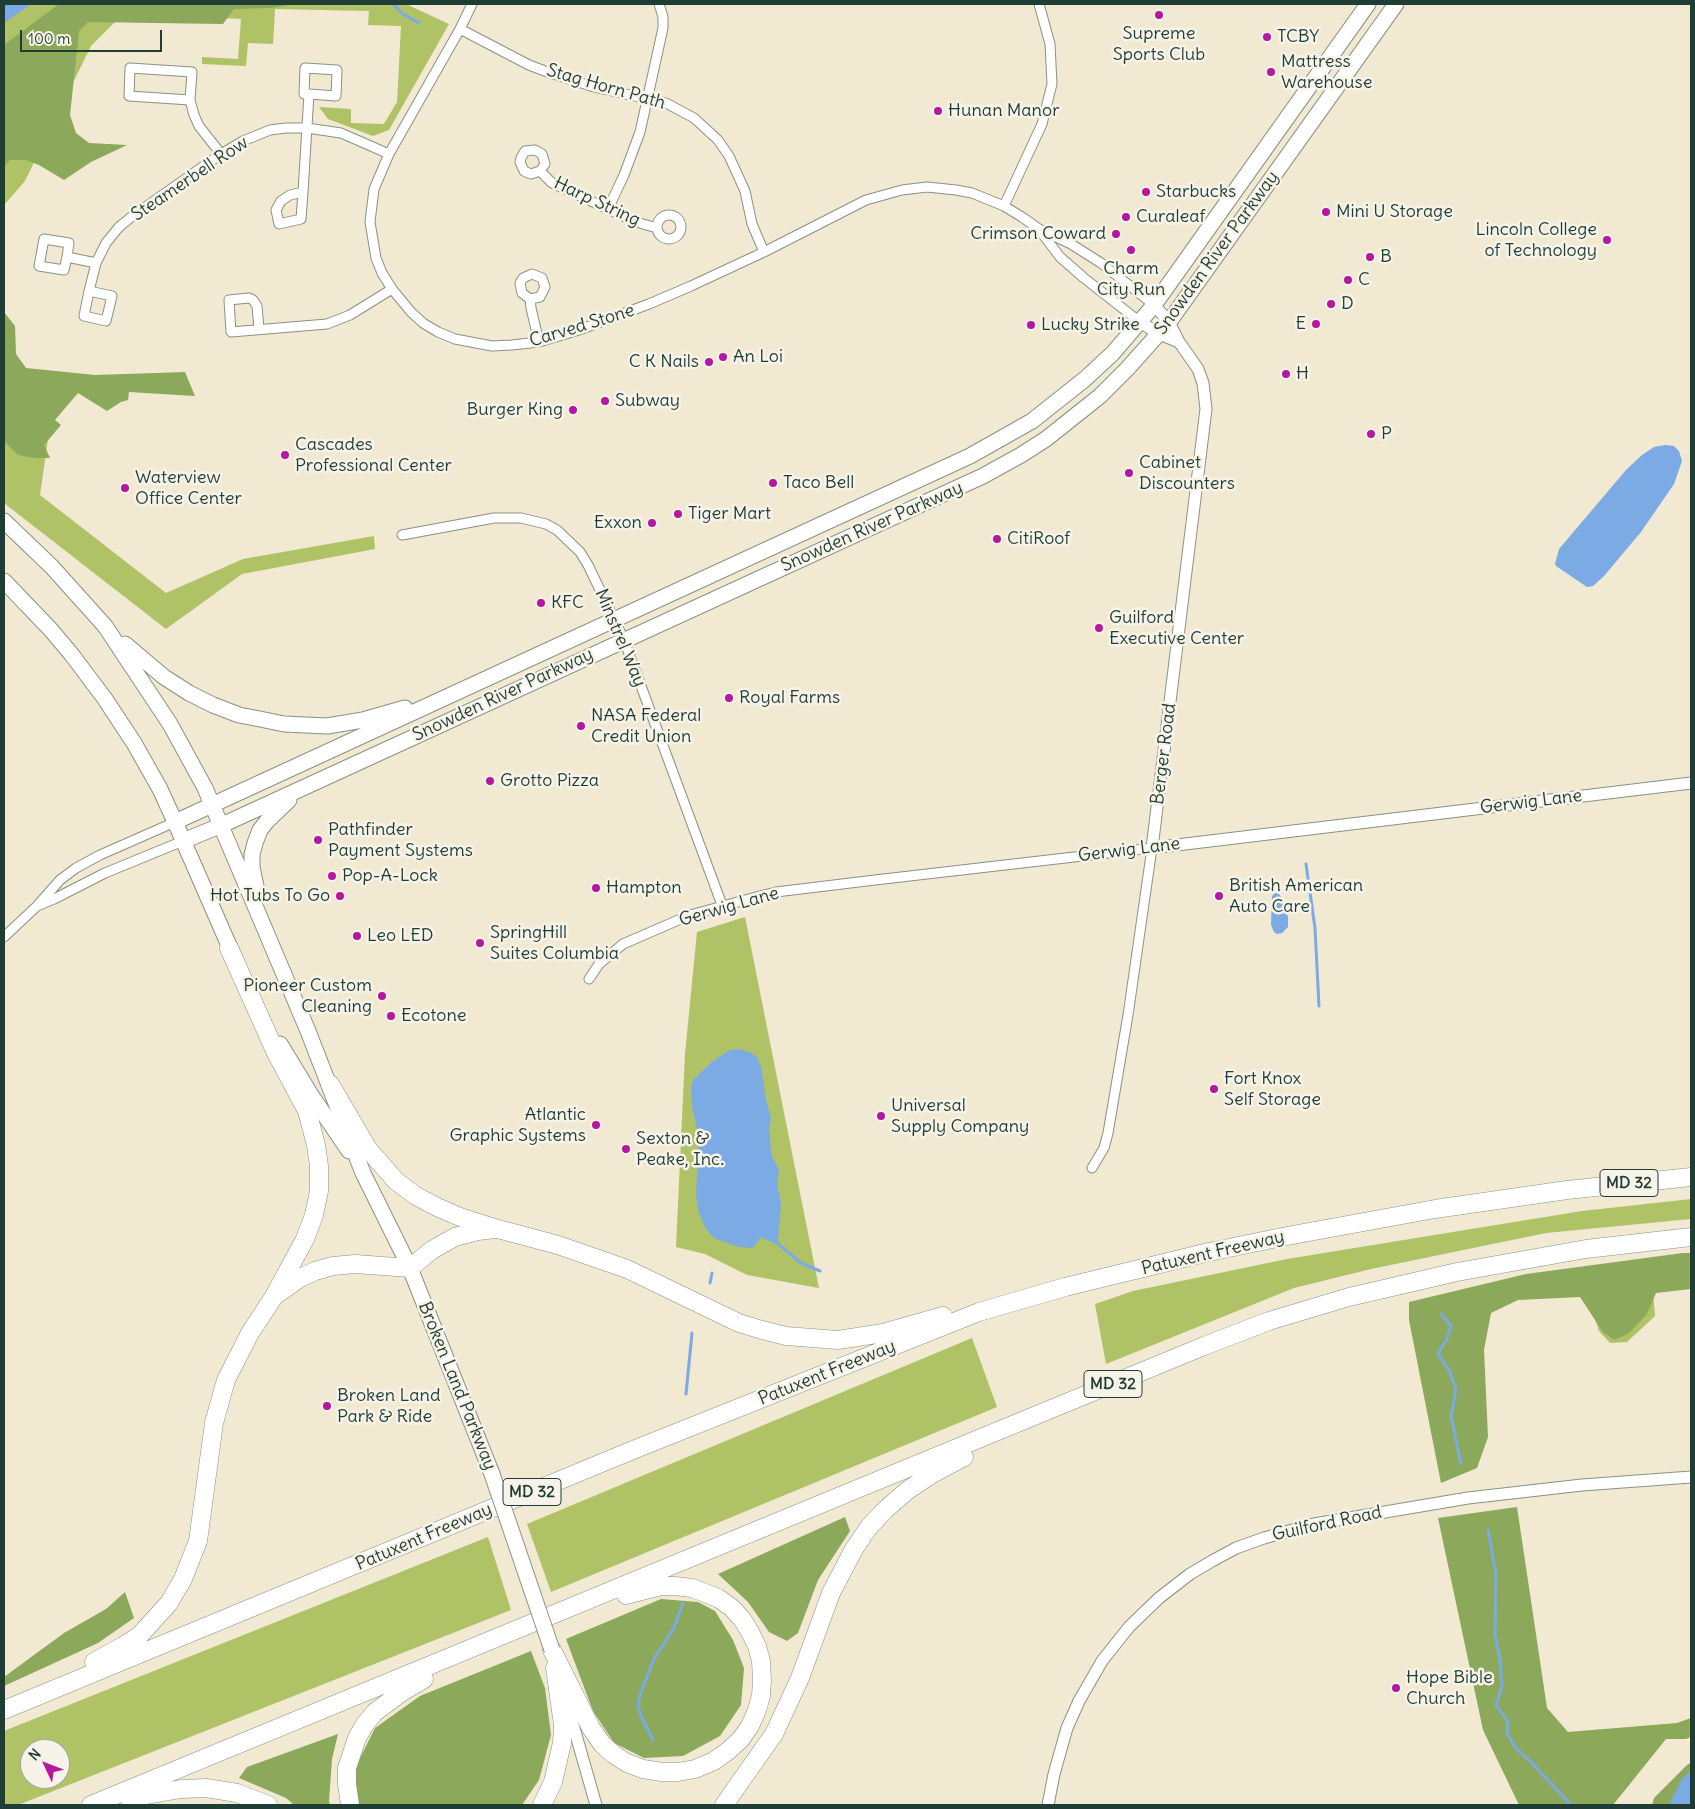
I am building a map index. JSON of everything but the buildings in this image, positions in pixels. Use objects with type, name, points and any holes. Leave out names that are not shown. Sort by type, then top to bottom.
[{"type":"highway","points":[[4,1706],[123,1646],[140,1635],[169,1603],[183,1579],[198,1541],[214,1423],[226,1380],[250,1333],[273,1298],[305,1239],[314,1215],[319,1191],[319,1166],[316,1145],[306,1111],[276,1053],[229,948]]},
{"type":"highway","points":[[330,1084],[368,1150],[381,1166],[396,1182],[437,1208],[498,1229],[558,1245],[609,1262],[739,1323],[778,1334],[838,1340],[884,1333],[972,1307],[1065,1287]]},
{"type":"highway","name":"Patuxent Freeway","points":[[4,1710],[660,1439],[979,1312],[1065,1287],[1209,1252],[1287,1236],[1435,1209],[1566,1190],[1691,1177]]},
{"type":"highway","points":[[273,1298],[300,1278],[333,1266],[355,1264],[410,1268],[427,1253],[455,1237],[498,1229]]},
{"type":"highway","name":"MD 32","points":[[91,1805],[1204,1346],[1268,1322],[1349,1297],[1514,1261],[1631,1243],[1691,1237]]},
{"type":"highway","points":[[724,1805],[774,1734],[800,1678],[831,1593],[854,1549],[869,1527],[908,1490],[932,1474],[1110,1385]]},
{"type":"highway","points":[[552,1650],[591,1728],[602,1744],[627,1763],[643,1769],[678,1772],[695,1769],[714,1761],[741,1739],[750,1726],[761,1696],[761,1661],[757,1646],[750,1632],[742,1618],[732,1608],[707,1593],[692,1588],[661,1586],[558,1613]]},
{"type":"highway","points":[[350,1805],[346,1784],[350,1754],[356,1738],[375,1712],[402,1692],[499,1638]]},
{"type":"highway","points":[[542,1805],[553,1782],[564,1725],[552,1650]]},
{"type":"highway","points":[[102,1805],[148,1794],[181,1789],[206,1788],[236,1793],[268,1805]]},
{"type":"main road","name":"Snowden River Parkway","points":[[175,822],[212,803],[454,694],[970,456],[1007,436],[1057,402],[1113,353],[1140,322],[1368,4]]},
{"type":"main road","name":"Snowden River Parkway","points":[[183,841],[222,825],[975,480],[1021,455],[1072,419],[1100,396],[1170,322],[1396,4]]},
{"type":"main road","name":"Broken Land Parkway","points":[[4,521],[52,567],[105,626],[140,676],[170,724],[212,803],[330,1084],[363,1173],[410,1268],[492,1474],[552,1650]]},
{"type":"main road","name":"Broken Land Parkway","points":[[4,581],[51,630],[105,699],[134,743],[160,789],[229,948],[282,1048],[363,1173]]},
{"type":"main road","points":[[105,626],[164,677],[189,693],[214,705],[260,720],[284,724],[327,726],[363,720],[454,694]]},
{"type":"main road","points":[[267,931],[252,867],[255,842],[260,830],[274,812],[308,785]]},
{"type":"street","name":"Carved Stone","points":[[472,4],[460,29],[389,154],[374,189],[370,222],[376,258],[382,273],[392,289],[417,318],[454,340],[492,346],[512,345],[539,342],[579,330],[650,304],[764,252],[848,208],[883,194],[927,187],[956,190],[980,196],[1004,206],[1039,230],[1072,244],[1101,263],[1154,304]]},
{"type":"street","points":[[608,209],[634,152],[648,98],[664,28],[663,17],[658,4]]},
{"type":"street","points":[[1004,206],[1042,124],[1052,84],[1050,44],[1039,4]]},
{"type":"street","name":"Stag Horn Path","points":[[460,29],[550,73],[594,87],[666,103],[682,110],[705,127],[718,140],[729,156],[744,191],[752,224],[764,252]]},
{"type":"street","points":[[190,100],[129,96],[130,68],[192,72],[190,100],[194,115],[199,126],[220,154]]},
{"type":"street","points":[[305,68],[337,70],[336,96],[309,94],[304,94],[305,68]]},
{"type":"street","points":[[303,192],[309,94]]},
{"type":"street","name":"Steamerbell Row","points":[[89,291],[96,263],[106,243],[119,227],[220,154],[259,134],[286,128],[307,128],[341,133],[389,154]]},
{"type":"street","name":"Harp String","points":[[540,172],[552,182],[608,209],[636,222],[657,228]]},
{"type":"street","name":"Carved Stone","points":[[1039,230],[1060,257],[1140,322]]},
{"type":"street","points":[[67,257],[96,263]]},
{"type":"street","points":[[259,329],[257,306],[253,300],[249,298],[229,300],[231,332],[327,324],[350,315],[392,289]]},
{"type":"street","points":[[530,299],[539,342]]},
{"type":"street","name":"Berger Road","points":[[1092,1168],[1104,1148],[1108,1133],[1128,1015],[1152,848],[1206,409],[1203,383],[1198,370],[1179,342],[1170,322],[1154,304]]},
{"type":"street","points":[[1140,322],[1159,334],[1179,342]]},
{"type":"street","name":"Minstrel Way","points":[[402,535],[509,517],[528,519],[546,524],[566,537],[580,552],[624,640],[722,905]]},
{"type":"street","name":"Gerwig Lane","points":[[589,979],[599,964],[624,944],[690,915],[722,905],[784,891],[1691,782]]},
{"type":"street","points":[[4,937],[60,880],[76,868],[175,822]]},
{"type":"street","points":[[36,906],[54,900],[105,873],[183,841]]},
{"type":"street","name":"Guilford Road","points":[[1048,1805],[1054,1774],[1067,1728],[1079,1701],[1102,1661],[1129,1627],[1159,1598],[1190,1574],[1236,1548],[1290,1530],[1331,1521],[1468,1498],[1582,1484],[1691,1478]]},
{"type":"street","name":"Broken Land Parkway","points":[[552,1650],[596,1805]]},
{"type":"green space","points":[[4,4],[406,4],[449,24],[389,130],[373,136],[328,119],[319,107],[351,109],[351,123],[384,124],[397,102],[401,26],[368,25],[369,11],[275,9],[273,44],[248,43],[246,66],[202,64],[202,57],[238,59],[241,19],[124,13],[91,46],[25,181],[4,205]]},
{"type":"green space","points":[[59,4],[293,4],[272,8],[234,9],[223,24],[88,22],[79,31],[70,115],[76,133],[89,143],[127,145],[91,162],[64,180],[39,165],[26,160],[10,160],[4,166],[4,45]]},
{"type":"green space","points":[[4,312],[15,326],[16,354],[26,368],[95,375],[185,372],[195,396],[129,392],[128,400],[107,411],[78,393],[55,420],[61,425],[44,445],[50,458],[18,455],[4,441]]},
{"type":"green space","points":[[4,316],[21,374],[57,376],[40,495],[166,593],[243,559],[374,536],[375,549],[242,574],[166,629],[4,503]]},
{"type":"green space","points":[[745,917],[819,1288],[747,1275],[705,1254],[676,1247],[685,1054],[697,932]]},
{"type":"green space","points":[[1691,1199],[1691,1219],[1546,1233],[1371,1269],[1294,1288],[1106,1364],[1095,1304],[1133,1291],[1287,1259],[1582,1211]]},
{"type":"green space","points":[[1691,1253],[1691,1289],[1656,1293],[1647,1314],[1628,1334],[1614,1340],[1603,1332],[1580,1297],[1518,1300],[1491,1313],[1484,1350],[1488,1437],[1477,1468],[1441,1483],[1409,1320],[1409,1302],[1526,1274]]},
{"type":"green space","points":[[1653,1292],[1655,1316],[1627,1342],[1610,1343],[1599,1331],[1589,1301]]},
{"type":"green space","points":[[972,1338],[997,1407],[551,1592],[527,1524]]},
{"type":"green space","points":[[1517,1507],[1547,1708],[1568,1732],[1677,1723],[1691,1718],[1691,1737],[1686,1739],[1666,1739],[1613,1805],[1519,1805],[1483,1730],[1438,1518]]},
{"type":"green space","points":[[845,1517],[850,1531],[818,1580],[798,1633],[787,1641],[769,1632],[748,1602],[718,1574]]},
{"type":"green space","points":[[488,1537],[511,1610],[70,1784],[70,1739],[20,1739],[20,1789],[58,1789],[18,1805],[4,1805],[4,1731]]},
{"type":"green space","points":[[125,1592],[134,1618],[98,1643],[4,1686],[4,1677],[64,1633],[106,1609]]},
{"type":"green space","points":[[661,1599],[698,1602],[715,1611],[733,1640],[744,1668],[741,1705],[720,1736],[683,1756],[644,1758],[614,1743],[593,1711],[566,1639]]},
{"type":"green space","points":[[531,1651],[545,1688],[551,1735],[539,1780],[522,1805],[359,1805],[354,1770],[375,1728],[420,1696]]},
{"type":"green space","points":[[338,1734],[332,1759],[330,1805],[294,1805],[286,1798],[239,1778],[247,1767]]},
{"type":"green space","points":[[1691,1763],[1691,1805],[1652,1805],[1654,1798]]},
{"type":"water","points":[[4,4],[31,4],[4,23]]},
{"type":"water","points":[[1674,446],[1679,451],[1682,461],[1674,484],[1641,532],[1604,576],[1593,586],[1587,587],[1556,566],[1559,549],[1626,470],[1654,447]]},
{"type":"water","points":[[1275,893],[1279,894],[1282,898],[1288,917],[1288,927],[1282,933],[1277,934],[1271,925],[1272,896]]},
{"type":"water","points":[[739,1049],[750,1052],[757,1057],[761,1066],[766,1100],[771,1118],[769,1130],[772,1157],[779,1170],[777,1183],[781,1203],[778,1242],[776,1244],[761,1237],[753,1248],[739,1247],[716,1239],[710,1234],[704,1225],[698,1209],[696,1194],[699,1139],[692,1106],[691,1089],[693,1080],[713,1061],[730,1050]]},
{"type":"water","points":[[1691,1770],[1690,1805],[1669,1805],[1681,1780]]},
{"type":"waterway","points":[[393,4],[403,14],[419,23]]},
{"type":"waterway","points":[[1306,864],[1315,928],[1319,1006]]},
{"type":"waterway","points":[[777,1243],[801,1263],[820,1271]]},
{"type":"waterway","points":[[710,1283],[712,1273]]},
{"type":"waterway","points":[[1441,1314],[1451,1326],[1447,1339],[1438,1354],[1449,1370],[1456,1389],[1451,1416],[1461,1464]]},
{"type":"waterway","points":[[686,1394],[692,1333]]},
{"type":"waterway","points":[[1488,1530],[1496,1574],[1495,1635],[1500,1659],[1502,1687],[1496,1705],[1508,1722],[1507,1733],[1515,1747],[1571,1805]]},
{"type":"waterway","points":[[653,1740],[638,1706],[640,1695],[654,1659],[674,1628],[683,1603]]},
{"type":"place","name":"Supreme Sports Club","points":[[1159,15]]},
{"type":"place","name":"TCBY","points":[[1267,37]]},
{"type":"place","name":"Mattress Warehouse","points":[[1271,72]]},
{"type":"place","name":"Hunan Manor","points":[[938,111]]},
{"type":"place","name":"Starbucks","points":[[1146,192]]},
{"type":"place","name":"Mini U Storage","points":[[1326,212]]},
{"type":"place","name":"Curaleaf","points":[[1126,217]]},
{"type":"place","name":"Crimson Coward","points":[[1116,234]]},
{"type":"place","name":"Lincoln College of Technology","points":[[1607,240]]},
{"type":"place","name":"Charm City Run","points":[[1131,250]]},
{"type":"place","name":"B","points":[[1370,257]]},
{"type":"place","name":"C","points":[[1348,280]]},
{"type":"place","name":"D","points":[[1331,304]]},
{"type":"place","name":"E","points":[[1316,324]]},
{"type":"place","name":"Lucky Strike","points":[[1031,325]]},
{"type":"place","name":"An Loi","points":[[723,357]]},
{"type":"place","name":"C K Nails","points":[[709,362]]},
{"type":"place","name":"H","points":[[1286,374]]},
{"type":"place","name":"Subway","points":[[605,401]]},
{"type":"place","name":"Burger King","points":[[573,410]]},
{"type":"place","name":"P","points":[[1371,434]]},
{"type":"place","name":"Cascades Professional Center","points":[[285,455]]},
{"type":"place","name":"Cabinet Discounters","points":[[1129,473]]},
{"type":"place","name":"Taco Bell","points":[[773,483]]},
{"type":"place","name":"Waterview Office Center","points":[[125,488]]},
{"type":"place","name":"Tiger Mart","points":[[678,514]]},
{"type":"place","name":"Exxon","points":[[652,523]]},
{"type":"place","name":"CitiRoof","points":[[997,539]]},
{"type":"place","name":"KFC","points":[[541,603]]},
{"type":"place","name":"Guilford Executive Center","points":[[1099,628]]},
{"type":"place","name":"Royal Farms","points":[[729,698]]},
{"type":"place","name":"NASA Federal Credit Union","points":[[581,726]]},
{"type":"place","name":"Grotto Pizza","points":[[490,781]]},
{"type":"place","name":"Pathfinder Payment Systems","points":[[318,840]]},
{"type":"place","name":"Pop-A-Lock","points":[[332,876]]},
{"type":"place","name":"Hampton","points":[[596,888]]},
{"type":"place","name":"Hot Tubs To Go","points":[[340,896]]},
{"type":"place","name":"British American Auto Care","points":[[1219,896]]},
{"type":"place","name":"Leo LED","points":[[357,936]]},
{"type":"place","name":"SpringHill Suites Columbia","points":[[480,943]]},
{"type":"place","name":"Pioneer Custom Cleaning","points":[[382,996]]},
{"type":"place","name":"Ecotone","points":[[391,1016]]},
{"type":"place","name":"Fort Knox Self Storage","points":[[1214,1089]]},
{"type":"place","name":"Universal Supply Company","points":[[881,1116]]},
{"type":"place","name":"Atlantic Graphic Systems","points":[[596,1125]]},
{"type":"place","name":"Sexton & Peake, Inc.","points":[[626,1149]]},
{"type":"place","name":"Broken Land Park & Ride","points":[[327,1406]]},
{"type":"place","name":"Hope Bible Church","points":[[1396,1688]]}]
